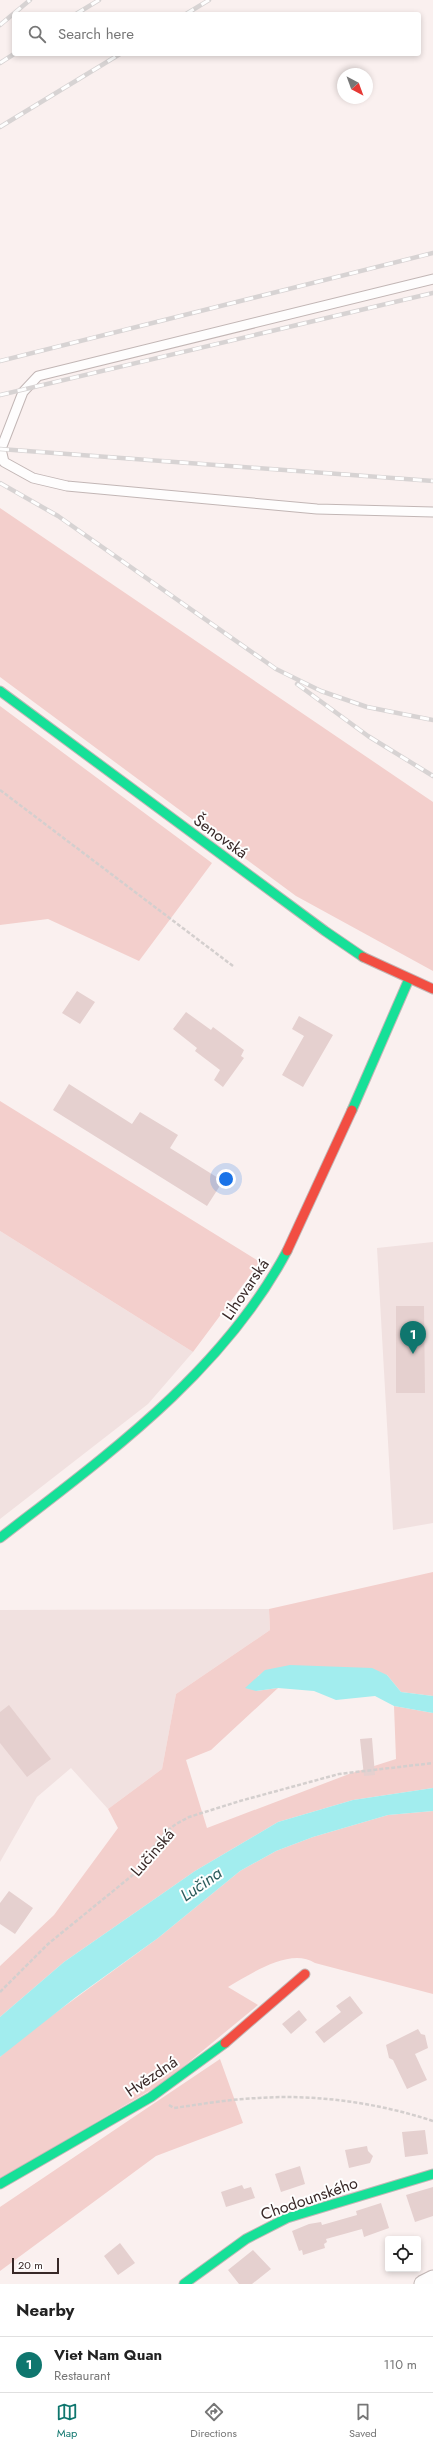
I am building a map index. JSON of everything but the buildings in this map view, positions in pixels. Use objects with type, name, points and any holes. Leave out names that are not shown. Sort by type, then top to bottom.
[{"type":"street","name":"Šenovská","points":[[0,691],[325,931],[368,960],[409,979],[433,988]]},
{"type":"street","name":"Lihovarská","points":[[0,1538],[134,1433],[184,1387],[233,1333],[264,1290],[294,1240],[409,979]]},
{"type":"street","name":"Hvězdná","points":[[0,2184],[151,2097],[224,2044],[305,1974]]},
{"type":"street","name":"Chodounského","points":[[184,2284],[229,2250],[268,2226],[287,2218],[433,2174]]},
{"type":"street","points":[[424,2284],[433,2279]]},
{"type":"lane","points":[[433,279],[38,376],[23,392],[1,449],[4,462],[33,478],[67,486],[317,510],[433,512]]},
{"type":"path","points":[[0,790],[233,966]]},
{"type":"path","name":"Lučinská","points":[[0,1992],[48,1944],[134,1874],[162,1835],[188,1817],[339,1774],[433,1763]]},
{"type":"path","points":[[151,2097],[174,2108],[257,2098],[297,2097],[384,2107],[433,2121]]},
{"type":"shaded area","points":[[0,508],[433,802],[433,971],[296,896],[0,677]]},
{"type":"shaded area","points":[[0,706],[212,863],[139,961],[48,919],[0,925]]},
{"type":"shaded area","points":[[0,1101],[260,1262],[193,1352],[0,1231]]},
{"type":"shaded area","points":[[0,1231],[193,1352],[148,1404],[0,1519]]},
{"type":"shaded area","points":[[433,1242],[433,1523],[393,1530],[377,1248]]},
{"type":"shaded area","points":[[433,1572],[433,1696],[401,1692],[387,1675],[320,1667],[285,1667],[270,1670],[258,1676],[256,1691],[278,1688],[211,1750],[186,1760],[207,1828],[349,1774],[396,1759],[394,1706],[433,1713],[433,1788],[353,1800],[278,1822],[195,1871],[64,1962],[0,2017],[0,1966],[54,1915],[118,1828],[108,1809],[162,1769],[176,1694],[270,1630],[269,1609]]},
{"type":"shaded area","points":[[269,1609],[270,1630],[176,1694],[162,1769],[108,1809],[71,1768],[37,1797],[0,1862],[0,1610]]},
{"type":"shaded area","points":[[433,1811],[433,1994],[315,1963],[305,1959],[294,1958],[283,1960],[259,1969],[228,1987],[258,2005],[166,2081],[0,2179],[0,2057],[21,2038],[158,1938],[240,1871],[276,1851],[313,1837],[388,1815]]},
{"type":"shaded area","points":[[220,2059],[243,2123],[156,2156],[0,2271],[0,2207]]},
{"type":"water","points":[[290,1665],[372,1668],[387,1675],[401,1692],[433,1696],[433,1713],[394,1706],[375,1696],[336,1700],[314,1691],[278,1688],[256,1691],[245,1688],[265,1670]]},
{"type":"water","name":"Lučina","points":[[433,1788],[433,1811],[388,1815],[313,1837],[276,1851],[240,1871],[158,1938],[76,1997],[0,2057],[0,2017],[64,1962],[195,1871],[278,1822],[353,1800]]},
{"type":"railway","points":[[16,12],[30,0]]},
{"type":"railway","points":[[79,12],[99,0]]},
{"type":"railway","points":[[189,12],[209,0]]},
{"type":"railway","points":[[0,25],[12,15]]},
{"type":"railway","points":[[0,63],[12,55]]},
{"type":"railway","points":[[0,127],[117,56]]},
{"type":"railway","points":[[0,361],[433,253]]},
{"type":"railway","points":[[0,395],[433,293]]},
{"type":"railway","points":[[0,449],[433,481]]},
{"type":"railway","points":[[0,483],[58,516],[276,669],[321,691],[367,707],[433,720]]},
{"type":"railway","points":[[297,684],[368,736],[433,776]]},
{"type":"traffic: fast","points":[[0,691],[325,931],[363,957]]},
{"type":"traffic: fast","points":[[352,1110],[409,979]]},
{"type":"traffic: fast","points":[[0,1538],[121,1443],[196,1374],[230,1336],[260,1295],[287,1251]]},
{"type":"traffic: fast","points":[[0,2184],[151,2097],[225,2043]]},
{"type":"traffic: fast","points":[[184,2284],[246,2239],[287,2218],[433,2174]]},
{"type":"traffic: jam","points":[[363,957],[433,989]]},
{"type":"traffic: jam","points":[[287,1251],[352,1110]]},
{"type":"traffic: jam","points":[[225,2043],[305,1974]]},
{"type":"place","name":"Viet Nam Quan","points":[[413,1354]]}]
